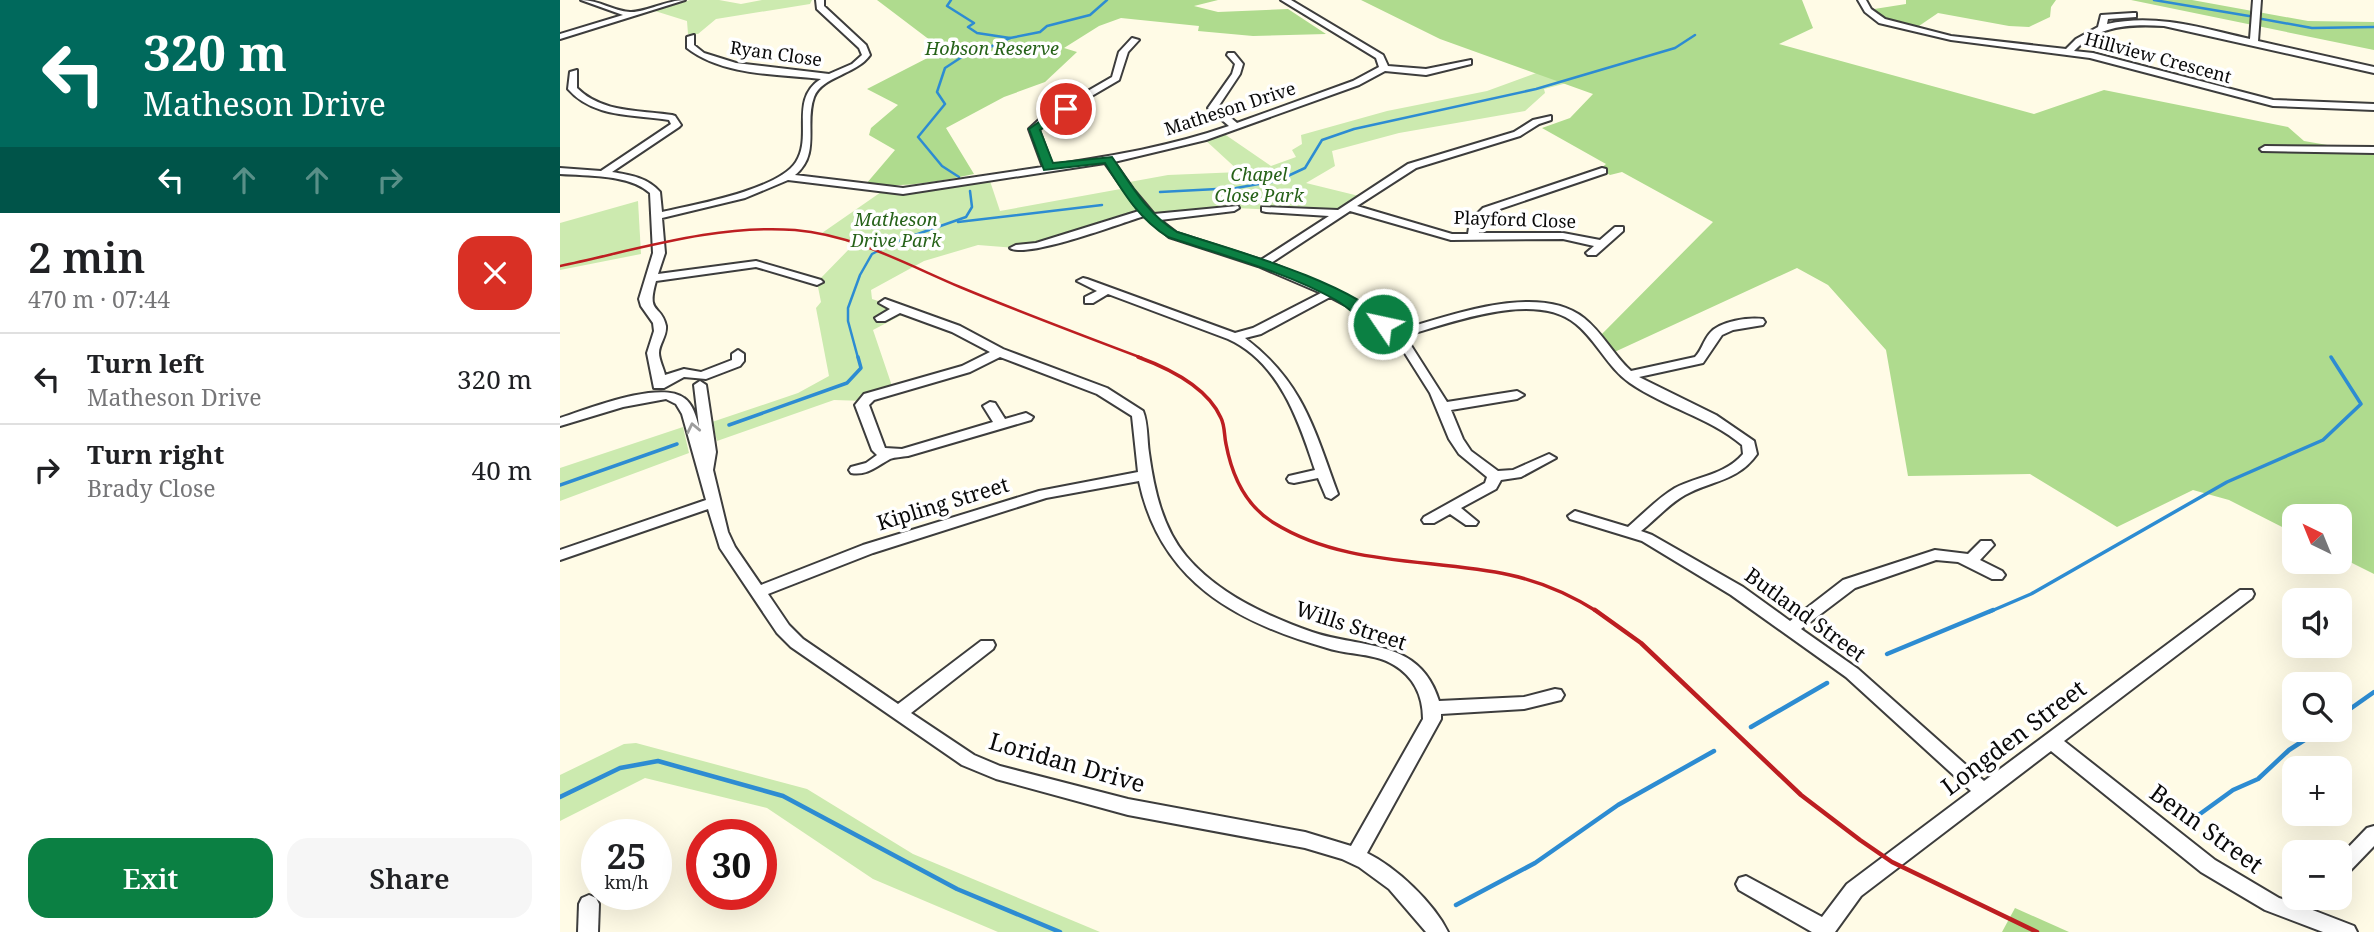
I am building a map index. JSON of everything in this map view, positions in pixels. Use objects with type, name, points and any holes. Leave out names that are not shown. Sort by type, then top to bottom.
[{"type":"street","points":[[586,0],[631,15]]},
{"type":"street","points":[[560,37],[681,0]]},
{"type":"street","points":[[657,216],[756,191],[789,177],[801,167],[805,154],[810,94],[830,77],[862,61],[866,53],[820,6],[820,0]]},
{"type":"street","points":[[1286,0],[1380,57],[1384,68],[1426,72],[1468,62]]},
{"type":"street","name":"Hillview Crescent","points":[[1862,0],[1868,10],[1882,21],[1951,38],[2106,59],[2262,102],[2374,107]]},
{"type":"street","points":[[2254,42],[2257,0]]},
{"type":"street","points":[[2068,52],[2078,41],[2102,27],[2140,21],[2179,25],[2374,70]]},
{"type":"street","points":[[2200,30],[2216,40],[2255,52],[2298,58],[2320,57]]},
{"type":"street","name":"Ryan Close","points":[[691,37],[690,46],[693,50],[714,60],[743,67],[830,77]]},
{"type":"street","points":[[1048,167],[1034,129],[1044,120],[1116,78],[1126,46],[1135,40]]},
{"type":"street","points":[[1231,55],[1239,64],[1236,74],[1213,108],[1235,125]]},
{"type":"street","name":"Matheson Drive","points":[[789,177],[903,191],[1108,159],[1203,138],[1356,83],[1384,68]]},
{"type":"street","points":[[574,72],[572,89],[582,100],[610,109],[672,118],[677,125],[601,175]]},
{"type":"street","points":[[1524,114],[1536,122]]},
{"type":"street","points":[[1262,264],[1412,166],[1517,134],[1548,118]]},
{"type":"street","points":[[2265,149],[2374,150]]},
{"type":"street","points":[[1108,159],[1147,215],[1160,227],[1183,240],[1262,264],[1332,292],[1398,334],[1426,373],[1456,439],[1466,454],[1495,476],[1516,474],[1549,458]]},
{"type":"street","name":"Loridan Drive","points":[[560,171],[626,177],[650,186],[655,192],[659,253],[645,299],[659,323],[660,331],[653,353],[663,390],[686,407],[728,548],[783,629],[797,643],[968,760],[996,772],[1091,799],[1334,846],[1390,876],[1438,932]]},
{"type":"street","points":[[1475,237],[1472,229],[1474,223],[1488,210],[1602,171]]},
{"type":"street","points":[[1586,177],[1601,185]]},
{"type":"street","points":[[1016,248],[1037,246],[1147,215],[1234,208]]},
{"type":"street","name":"Playford Close","points":[[1266,209],[1344,210],[1436,233],[1475,237],[1563,236],[1596,248],[1619,229]]},
{"type":"street","points":[[653,278],[756,264],[817,282]]},
{"type":"street","points":[[1083,282],[1220,333],[1239,336],[1257,331],[1332,292]]},
{"type":"street","points":[[1089,300],[1107,290]]},
{"type":"street","points":[[1398,334],[1520,305],[1554,307],[1579,320],[1628,376],[1738,434],[1749,444],[1750,454],[1741,465],[1726,474],[1679,492],[1631,532]]},
{"type":"street","name":"Wills Street","points":[[889,310],[956,329],[999,352],[1102,391],[1138,414],[1154,511],[1169,543],[1179,557],[1231,602],[1298,633],[1394,658],[1408,666],[1421,680],[1432,708]]},
{"type":"street","points":[[1628,376],[1699,360],[1707,355],[1714,336],[1719,331],[1759,323]]},
{"type":"street","points":[[1239,336],[1281,375],[1294,395],[1331,494]]},
{"type":"street","points":[[999,352],[966,369],[874,395],[865,401],[862,405],[879,450],[887,454],[903,453],[1026,416]]},
{"type":"street","points":[[560,422],[663,390],[686,393],[698,378],[736,363],[738,354]]},
{"type":"street","points":[[656,365],[698,378]]},
{"type":"street","points":[[663,390],[678,374],[698,378]]},
{"type":"street","name":"Loridan Drive","points":[[698,378],[709,452],[706,470]]},
{"type":"street","points":[[1443,407],[1517,395]]},
{"type":"street","points":[[990,407],[1001,424]]},
{"type":"street","points":[[856,470],[870,466],[887,454]]},
{"type":"street","points":[[1294,479],[1323,473]]},
{"type":"street","name":"Kipling Street","points":[[758,592],[868,549],[1044,494],[1146,475]]},
{"type":"street","points":[[1429,520],[1491,486],[1495,476]]},
{"type":"street","points":[[560,555],[715,502]]},
{"type":"street","points":[[1451,508],[1471,522]]},
{"type":"street","name":"Butland Street","points":[[1575,516],[1631,532],[1694,564],[1791,628],[1852,673],[1984,792]]},
{"type":"street","points":[[1970,561],[1986,545]]},
{"type":"street","points":[[1791,628],[1841,589],[1935,555],[1951,554],[1997,575]]},
{"type":"street","name":"Longden Street","points":[[1824,930],[1853,890],[2246,594]]},
{"type":"street","points":[[899,713],[987,645]]},
{"type":"street","points":[[1356,856],[1428,729],[1432,708],[1524,703],[1555,695]]},
{"type":"street","name":"Benn Street","points":[[2051,741],[2208,866],[2245,890],[2347,932]]},
{"type":"street","points":[[2352,856],[2374,834]]},
{"type":"street","points":[[1746,884],[1824,930]]},
{"type":"street","points":[[588,932],[589,910]]},
{"type":"green space","points":[[690,0],[719,0],[741,4],[762,0],[812,0],[810,4],[716,19],[698,34],[688,34],[687,21],[655,11]]},
{"type":"green space","name":"Hobson Reserve","points":[[877,0],[1218,0],[1194,6],[1218,12],[1288,9],[1326,34],[1253,36],[1198,31],[1199,26],[1121,18],[1099,26],[1064,48],[1077,52],[1045,82],[1004,97],[946,128],[974,174],[920,184],[866,184],[895,150],[869,135],[871,128],[898,105],[867,89],[943,50]]},
{"type":"green space","points":[[1361,0],[1802,0],[1813,28],[1779,44],[2034,114],[2104,90],[2288,127],[2304,141],[2374,153],[2374,574],[2352,563],[2352,504],[2282,504],[2282,527],[2229,500],[2193,490],[2117,527],[2030,474],[1908,476],[1886,350],[1828,285],[1797,268],[1608,355],[1596,340],[1713,222],[1622,172],[1610,175],[1600,169],[1606,164],[1542,128],[1570,118],[1593,94],[1440,39]]},
{"type":"green space","points":[[1906,0],[2056,0],[2051,7],[2050,17],[2029,27],[1938,13],[1916,28],[1893,25],[1868,10],[1906,4]]},
{"type":"green space","points":[[2131,0],[2192,0],[2308,21],[2374,22],[2374,50]]},
{"type":"green space","name":"Matheson Drive Park","points":[[1539,72],[1567,83],[1544,89],[1545,93],[1525,111],[1399,133],[1332,151],[1335,166],[1306,183],[1363,197],[1339,213],[1235,208],[1165,216],[1144,213],[1037,246],[1016,248],[978,245],[924,261],[871,290],[872,299],[909,311],[873,330],[893,389],[865,401],[834,400],[717,441],[712,422],[798,393],[829,376],[816,308],[821,302],[817,282],[854,244],[822,233],[884,190],[903,191],[989,178],[1000,211],[1126,188],[1124,183],[1168,175],[1240,172],[1203,138],[1220,131],[1271,166],[1296,157],[1292,150],[1302,144],[1301,135],[1387,111],[1487,91]]},
{"type":"green space","points":[[638,201],[641,254],[560,270],[560,223]]},
{"type":"green space","points":[[683,427],[689,453],[560,501],[560,468]]},
{"type":"green space","points":[[636,743],[807,789],[913,854],[1100,932],[998,932],[873,879],[767,808],[645,778],[560,821],[560,775],[624,744]]},
{"type":"green space","points":[[2015,908],[2069,932],[2002,932]]},
{"type":"waterway","points":[[951,0],[947,6],[974,23],[968,27],[977,33],[1010,38]]},
{"type":"waterway","points":[[1010,38],[1040,32],[1047,26],[1090,15],[1107,0]]},
{"type":"waterway","points":[[2154,0],[2249,16]]},
{"type":"waterway","points":[[2262,19],[2312,28],[2374,27]]},
{"type":"waterway","points":[[1160,192],[1236,188],[1277,181],[1305,168],[1322,140],[1354,129],[1536,89],[1675,48],[1695,35]]},
{"type":"waterway","points":[[959,177],[942,166],[918,137],[945,104],[937,92],[945,68],[974,49],[990,47],[1010,38]]},
{"type":"waterway","points":[[858,358],[848,321],[848,308],[860,275],[872,254],[895,242],[966,217],[972,207],[970,191]]},
{"type":"waterway","points":[[958,222],[1102,205]]},
{"type":"waterway","points":[[729,425],[847,383],[861,368],[858,357]]},
{"type":"waterway","points":[[1989,612],[2031,594],[2227,482],[2323,440],[2361,404],[2331,357]]},
{"type":"waterway","points":[[560,485],[677,444]]},
{"type":"waterway","points":[[1887,654],[1993,610]]},
{"type":"waterway","points":[[1751,727],[1827,683]]},
{"type":"waterway","points":[[2352,708],[2374,692]]},
{"type":"waterway","points":[[2193,819],[2233,790],[2258,779],[2301,742]]},
{"type":"waterway","points":[[1456,905],[1535,863],[1618,805],[1714,751]]},
{"type":"waterway","points":[[560,797],[620,768],[658,761],[783,796],[957,889],[1060,932]]},
{"type":"railway","points":[[560,266],[647,246],[736,231],[766,229],[817,233],[859,244],[1142,358]]},
{"type":"railway","points":[[1138,357],[1185,380],[1215,407],[1222,421],[1236,479],[1248,499],[1274,523],[1301,537],[1359,554],[1480,570],[1533,581],[1597,611]]},
{"type":"railway","points":[[1597,611],[1641,643],[1801,795],[1860,840],[1892,862],[2037,932]]},
{"type":"route","points":[[1066,109],[1044,120],[1034,129],[1048,167],[1108,159],[1137,205],[1172,235],[1242,260],[1262,264],[1316,286],[1341,297],[1383,324]]},
{"type":"park label","name":"Chapel Close Park","points":[[1259,185]]}]
